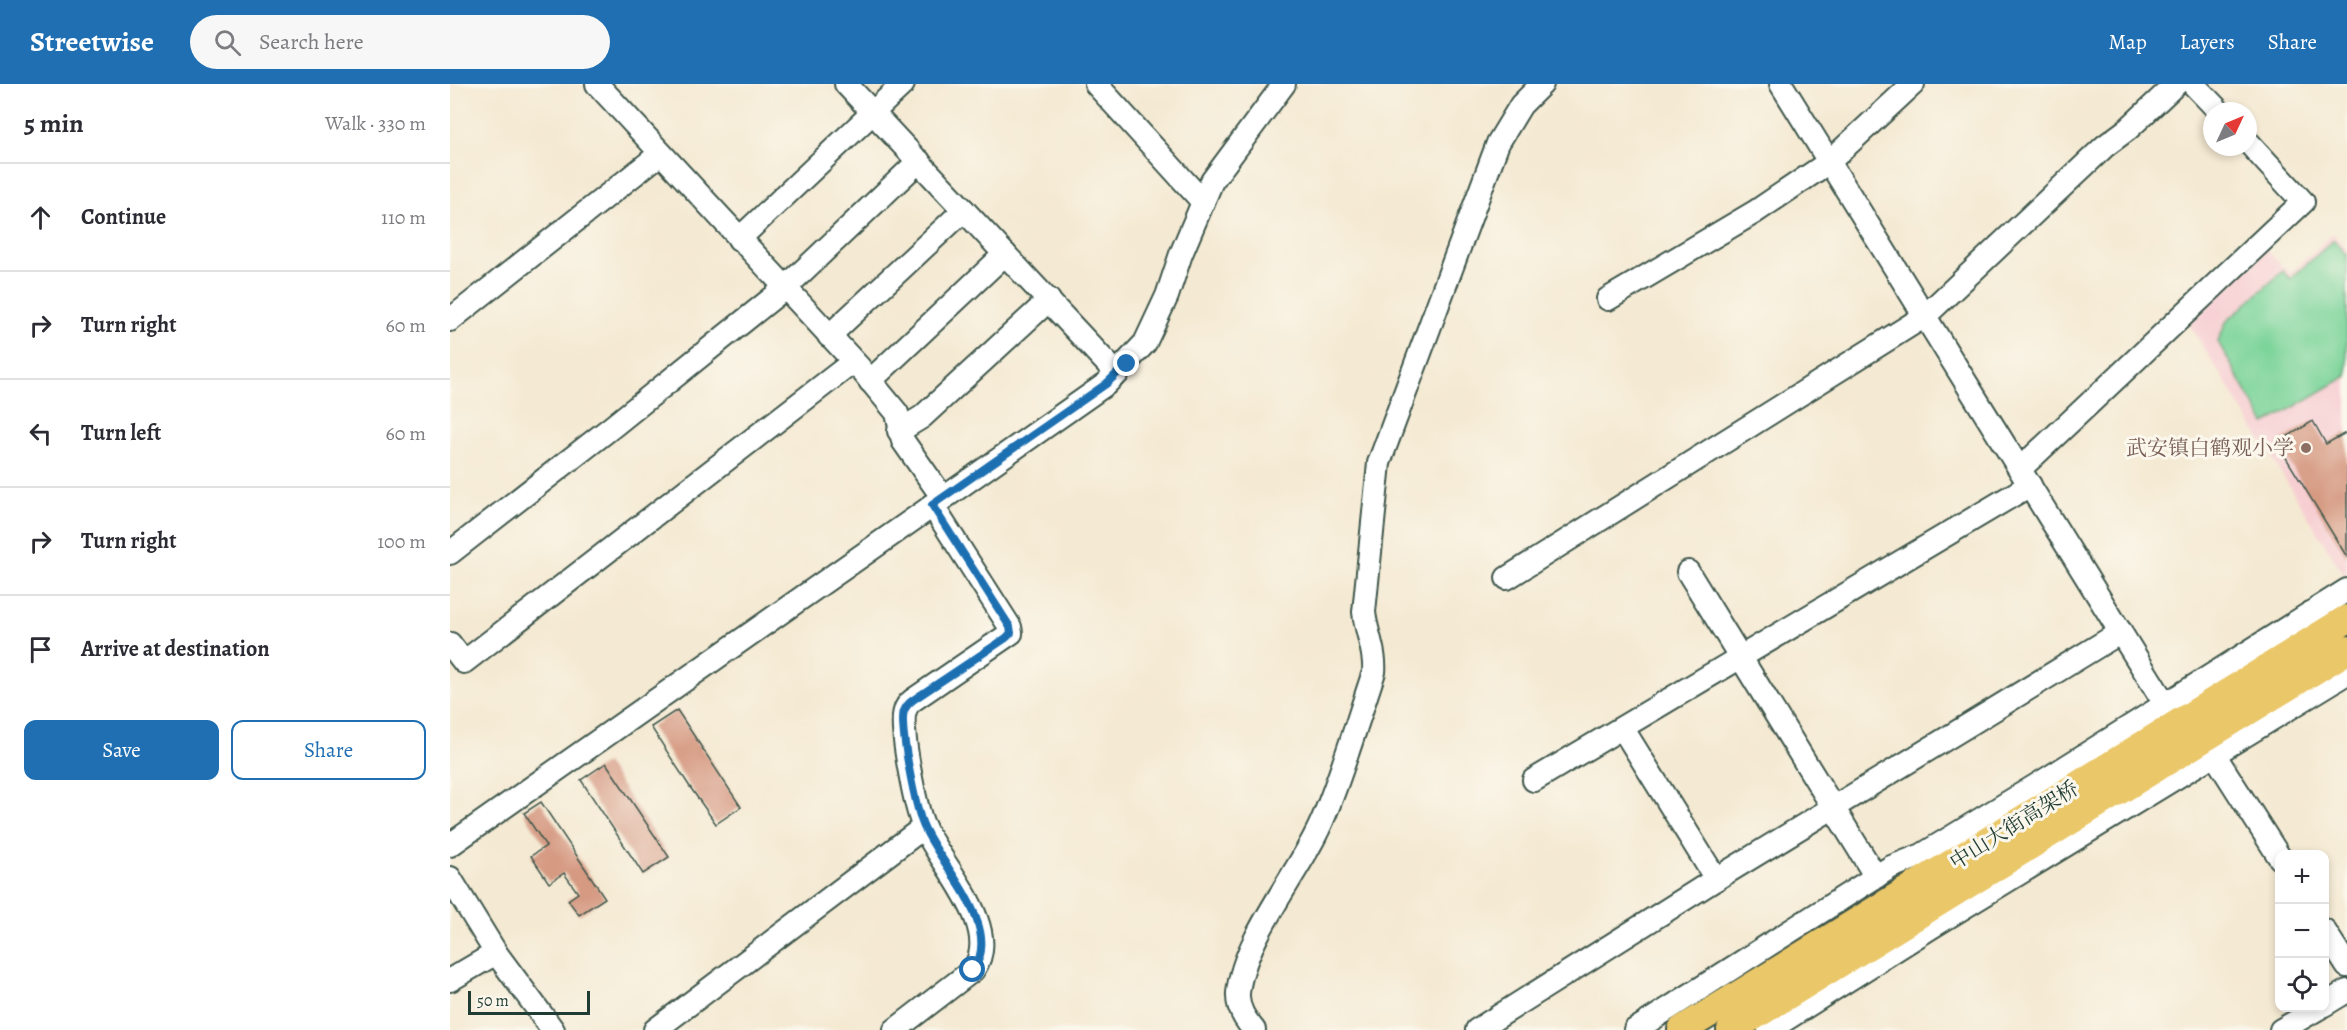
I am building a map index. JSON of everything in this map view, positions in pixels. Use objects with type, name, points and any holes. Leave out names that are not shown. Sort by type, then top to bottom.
[{"type":"main road","name":"中山大街高架桥","points":[[1682,1030],[2347,619]]},
{"type":"main road","name":"中山大街高架桥","points":[[1731,1030],[2347,650]]},
{"type":"street","points":[[597,84],[854,362],[897,413],[899,431],[911,454],[1010,627],[1011,633],[1006,638],[913,700],[905,710],[904,738],[924,827],[975,915],[983,946],[979,962],[973,970],[895,1030]]},
{"type":"street","points":[[846,84],[1117,374]]},
{"type":"street","points":[[739,239],[903,84]]},
{"type":"street","points":[[1096,84],[1203,202]]},
{"type":"street","points":[[450,845],[1106,384],[1117,374],[1145,343],[1167,296],[1181,254],[1212,181],[1284,84]]},
{"type":"street","points":[[1254,1030],[1240,1008],[1238,994],[1251,947],[1299,866],[1325,815],[1374,672],[1375,662],[1366,630],[1364,612],[1379,463],[1498,143],[1521,105],[1542,84]]},
{"type":"street","points":[[1780,84],[2165,704]]},
{"type":"street","points":[[1608,299],[1755,212],[1829,162],[1913,84]]},
{"type":"street","points":[[1507,578],[1925,316],[2104,146],[2128,129],[2176,84]]},
{"type":"street","points":[[2193,84],[2210,102]]},
{"type":"street","points":[[1534,780],[1742,658],[2025,477],[2303,202],[2257,152]]},
{"type":"street","points":[[450,320],[660,154]]},
{"type":"street","points":[[450,552],[612,427],[785,288],[919,161]]},
{"type":"street","points":[[829,336],[964,210]]},
{"type":"street","points":[[870,381],[1005,254]]},
{"type":"street","points":[[899,431],[922,417],[1049,300]]},
{"type":"street","points":[[450,644],[464,662],[854,362]]},
{"type":"street","points":[[1688,572],[1876,877]]},
{"type":"street","points":[[1635,1030],[1891,867],[1922,855],[2347,590]]},
{"type":"street","points":[[1477,1030],[1716,879],[2121,632]]},
{"type":"street","points":[[1769,1030],[1940,922],[2347,673]]},
{"type":"street","points":[[1623,729],[1716,879]]},
{"type":"street","points":[[2214,754],[2275,850]]},
{"type":"street","points":[[655,1030],[924,827]]},
{"type":"street","points":[[450,878],[496,952],[553,1030]]},
{"type":"street","points":[[2329,937],[2347,966]]},
{"type":"street","points":[[450,980],[496,952]]},
{"type":"street","points":[[2329,1002],[2347,991]]},
{"type":"street","points":[[2281,1030],[2312,1012]]},
{"type":"shaded area","name":"武安镇白鹤观小学","points":[[2333,233],[2347,250],[2347,573],[2344,575],[2188,322],[2265,248],[2290,274]]},
{"type":"green space","points":[[2334,240],[2347,256],[2347,376],[2265,424],[2218,342],[2226,322],[2283,271],[2290,279]]},
{"type":"building","points":[[2313,421],[2326,444],[2347,432],[2347,557],[2277,443]]},
{"type":"building","points":[[677,710],[741,807],[716,824],[651,727]]},
{"type":"building","points":[[606,763],[669,857],[643,874],[581,780]]},
{"type":"building","points":[[541,802],[605,898],[579,915],[568,900],[578,893],[564,873],[549,883],[531,856],[546,846],[524,813]]},
{"type":"place","name":"武安镇白鹤观小学","points":[[2306,448]]},
{"type":"route","points":[[973,970],[979,962],[983,946],[981,935],[975,915],[924,827],[916,802],[904,738],[903,719],[908,704],[913,700],[1011,633],[1010,627],[932,505],[1106,384],[1127,364]]}]
